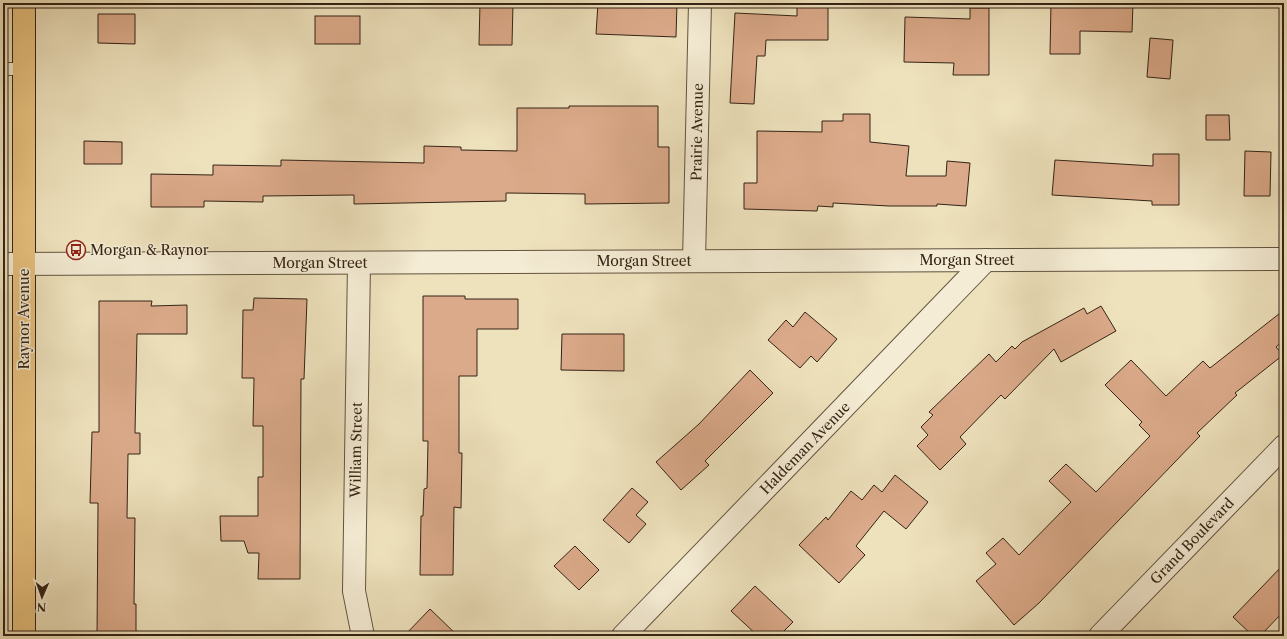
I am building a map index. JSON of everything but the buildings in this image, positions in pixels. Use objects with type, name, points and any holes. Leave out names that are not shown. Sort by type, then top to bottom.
[{"type":"main road","name":"Raynor Avenue","points":[[24,3],[24,69],[14,264],[24,636]]},
{"type":"street","name":"Prairie Avenue","points":[[694,261],[700,3]]},
{"type":"street","name":"Morgan Street","points":[[14,264],[1284,259]]},
{"type":"street","name":"Haldeman Avenue","points":[[623,636],[986,260]]},
{"type":"street","name":"William Street","points":[[360,263],[354,591],[363,636]]},
{"type":"street","name":"Grand Boulevard","points":[[1100,636],[1284,446]]},
{"type":"lane","points":[[3,69],[24,69]]},
{"type":"place","name":"Morgan & Raynor","points":[[76,250]]}]
